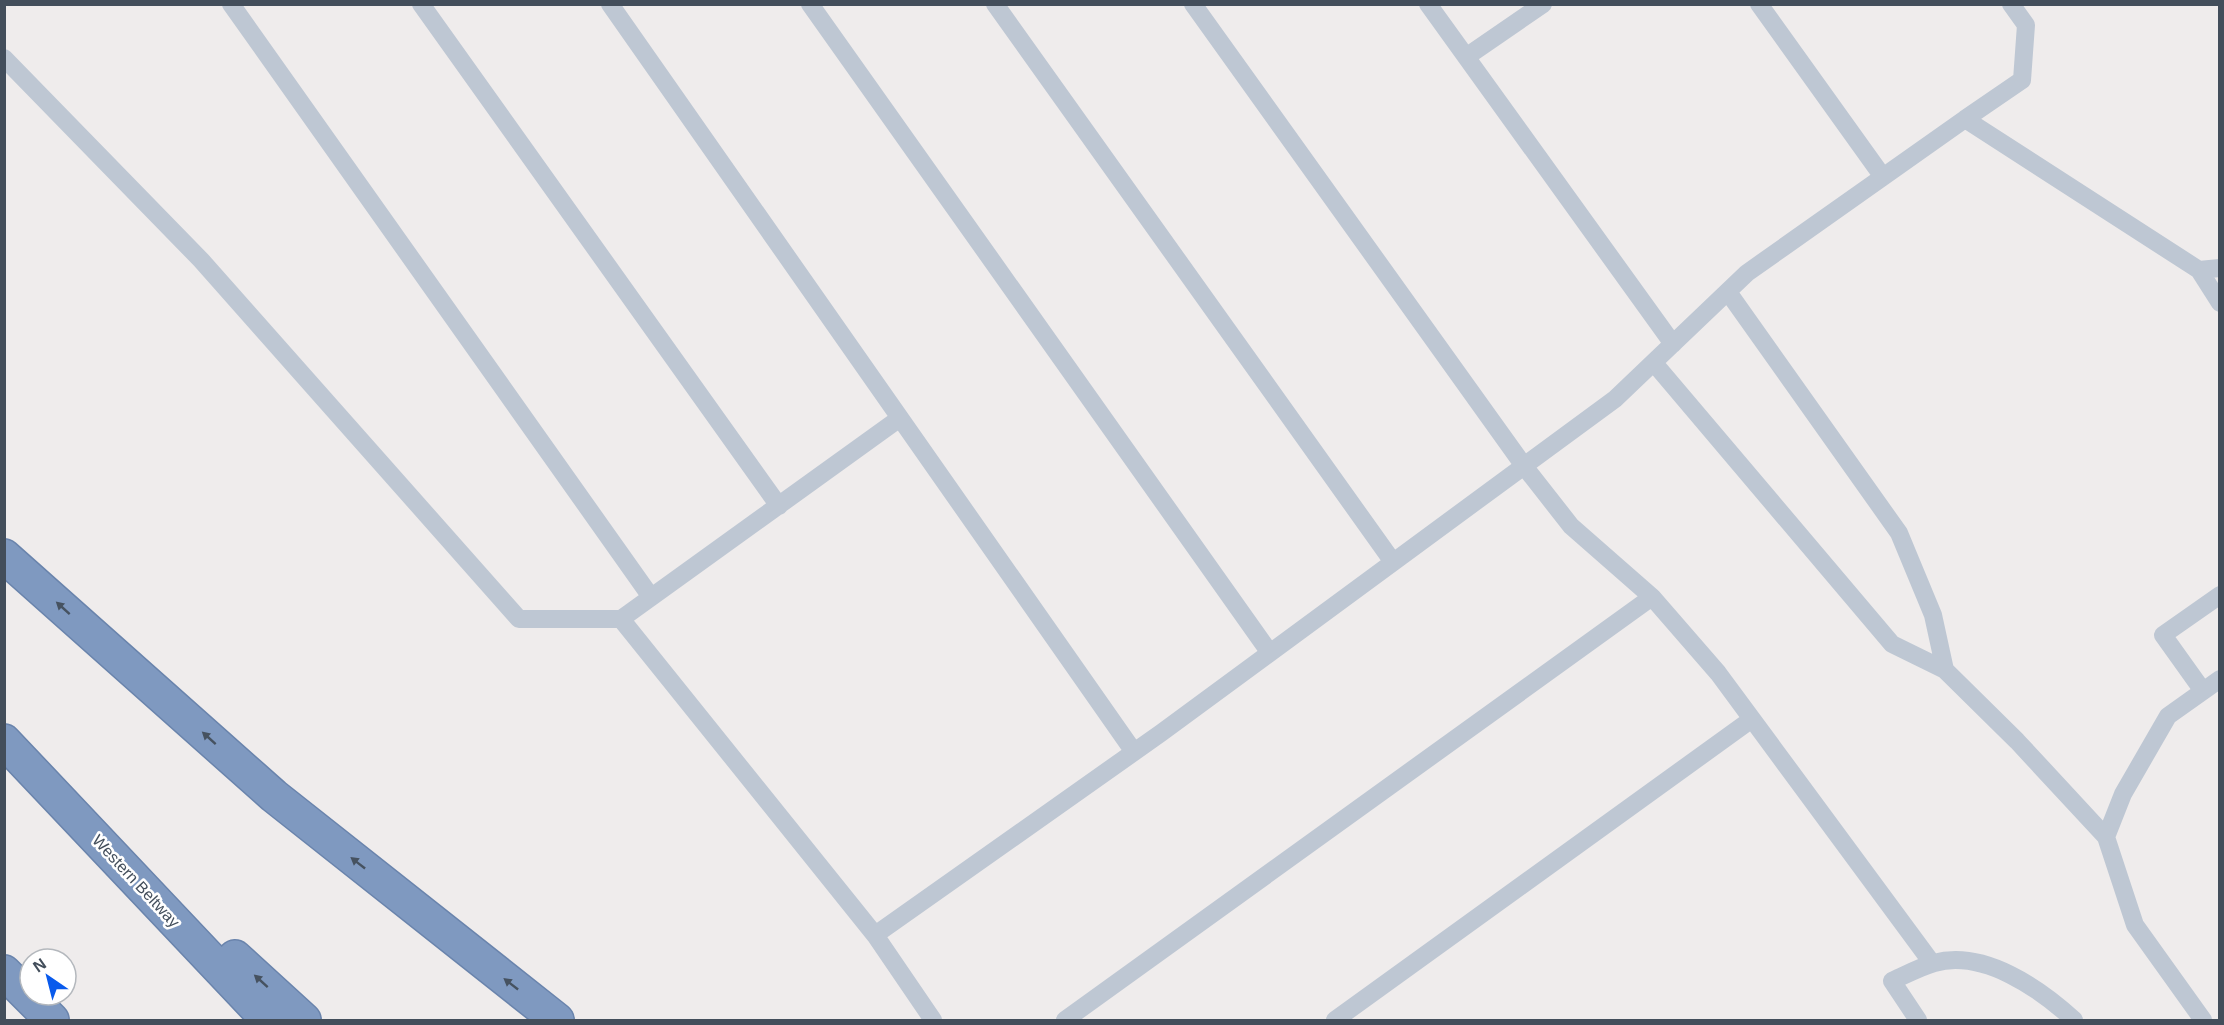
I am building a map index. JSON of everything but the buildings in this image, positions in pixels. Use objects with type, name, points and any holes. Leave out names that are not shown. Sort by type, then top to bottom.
[{"type":"highway","points":[[4,556],[274,796],[556,1020]]},
{"type":"highway","name":"Western Beltway","points":[[4,741],[268,1020]]},
{"type":"highway","points":[[38,776],[304,1020]]},
{"type":"highway","points":[[4,972],[52,1020]]},
{"type":"lane","points":[[231,4],[651,597]]},
{"type":"lane","points":[[421,4],[778,506]]},
{"type":"lane","points":[[610,4],[1134,752]]},
{"type":"lane","points":[[810,4],[1270,653]]},
{"type":"lane","points":[[995,4],[1393,562]]},
{"type":"lane","points":[[1193,4],[1524,466],[1570,526],[1652,597],[1718,672],[1932,963]]},
{"type":"lane","points":[[1428,4],[1673,344]]},
{"type":"lane","points":[[1466,57],[1543,4]]},
{"type":"lane","points":[[1760,4],[1883,177]]},
{"type":"lane","points":[[875,935],[1134,752],[1615,399],[1747,273],[2022,80],[2026,25],[2011,4]]},
{"type":"lane","points":[[4,58],[201,260],[519,619],[621,619],[900,418]]},
{"type":"lane","points":[[1965,119],[2199,270],[2220,303]]},
{"type":"lane","points":[[2199,270],[2220,268]]},
{"type":"lane","points":[[1728,292],[1899,533],[1933,615],[1945,670]]},
{"type":"lane","points":[[1654,363],[1892,644],[1945,670],[2017,741],[2106,837],[2135,925],[2203,1020]]},
{"type":"lane","points":[[2203,691],[2163,636],[2220,595]]},
{"type":"lane","points":[[1065,1020],[1652,597]]},
{"type":"lane","points":[[621,619],[875,935],[933,1020]]},
{"type":"lane","points":[[2106,837],[2123,794],[2168,716],[2220,679]]},
{"type":"lane","points":[[1335,1020],[1752,719]]},
{"type":"lane","points":[[1918,1020],[1892,981],[1932,963],[1959,959],[1981,964],[2038,991],[2074,1020]]}]
